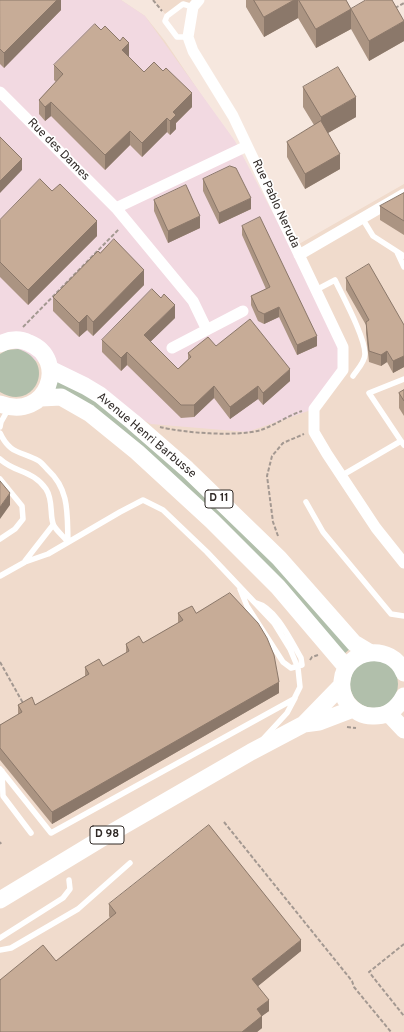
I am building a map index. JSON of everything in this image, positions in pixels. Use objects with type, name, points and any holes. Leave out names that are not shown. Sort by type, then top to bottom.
[{"type":"main road","points":[[4,406],[20,408],[31,405],[41,398],[47,389],[50,379],[50,369],[47,359],[34,344],[24,340],[7,337]]},
{"type":"main road","name":"Avenue Henri Barbusse","points":[[50,369],[85,386],[100,396],[133,422],[176,460],[279,558],[354,643],[369,652]]},
{"type":"main road","name":"Avenue Henri Barbusse","points":[[41,398],[61,397],[89,413],[137,452],[212,521],[278,588],[346,667]]},
{"type":"main road","points":[[402,664],[381,652],[361,654],[353,659],[346,667],[342,676],[341,686],[345,698],[353,709],[361,714],[370,716],[380,716],[388,713],[400,703],[404,696]]},
{"type":"main road","name":"D 98","points":[[0,900],[104,837],[251,752],[304,724],[341,686]]},
{"type":"main road","name":"D 98","points":[[304,724],[319,722],[353,709]]},
{"type":"main road","points":[[388,713],[404,730]]},
{"type":"street","points":[[188,37],[196,4]]},
{"type":"street","name":"Rue Pablo Neruda","points":[[188,37],[193,51],[233,116],[343,347],[343,370],[314,409],[314,432],[341,476]]},
{"type":"street","name":"Rue des Dames","points":[[0,92],[116,208],[193,301],[207,330]]},
{"type":"street","points":[[116,208],[247,146]]},
{"type":"street","points":[[299,254],[404,194]]},
{"type":"street","points":[[172,348],[243,311]]},
{"type":"street","points":[[341,476],[376,528],[404,563]]},
{"type":"lane","points":[[188,37],[177,37],[166,21],[167,16],[183,4],[196,4]]},
{"type":"lane","points":[[362,218],[373,236],[404,256]]},
{"type":"lane","points":[[397,252],[404,267]]},
{"type":"lane","points":[[316,290],[335,280],[360,336],[365,354],[363,362],[353,376]]},
{"type":"lane","points":[[341,476],[403,443],[369,393],[404,379]]},
{"type":"lane","points":[[0,427],[4,406]]},
{"type":"lane","points":[[0,433],[4,442],[14,451],[39,462],[53,474],[63,489],[67,503],[68,542]]},
{"type":"lane","points":[[0,459],[5,464],[28,473],[39,480],[47,490],[52,503],[53,525],[68,542]]},
{"type":"lane","points":[[0,479],[22,506],[23,519],[16,529],[0,538]]},
{"type":"lane","points":[[0,576],[25,562],[48,554],[143,500],[164,510],[207,552],[274,623],[290,649],[298,669],[300,687],[287,713],[251,752]]},
{"type":"lane","points":[[306,502],[323,532],[391,614],[404,616]]},
{"type":"lane","points":[[25,562],[53,525]]},
{"type":"lane","points":[[240,589],[247,606],[283,662],[291,668],[298,669]]},
{"type":"lane","points":[[1,770],[51,833],[294,699],[300,687]]},
{"type":"lane","points":[[1,770],[3,796],[31,833]]},
{"type":"lane","points":[[0,950],[11,948],[78,909],[130,864]]},
{"type":"lane","points":[[0,938],[63,898],[70,889],[69,880]]},
{"type":"path","points":[[153,0],[167,16]]},
{"type":"path","points":[[392,4],[394,9],[404,3]]},
{"type":"path","points":[[7,337],[126,221]]},
{"type":"path","points":[[158,426],[173,430],[240,433],[261,430],[302,411],[302,417]]},
{"type":"path","points":[[278,537],[273,522],[267,476],[272,456],[283,443],[306,434],[303,428]]},
{"type":"path","points":[[298,669],[308,669],[308,662],[312,657],[320,654]]},
{"type":"path","points":[[0,662],[25,706]]},
{"type":"path","points":[[224,822],[352,981],[354,987],[391,1032]]},
{"type":"path","points":[[404,944],[369,972],[404,1016]]},
{"type":"shaded area","points":[[0,0],[121,0],[145,16],[165,41],[223,127],[285,252],[404,184],[404,1032],[0,1032]]},
{"type":"shaded area","points":[[0,0],[121,0],[145,16],[235,141],[339,339],[343,370],[314,409],[247,432],[151,424],[0,341]]},
{"type":"shaded area","points":[[153,0],[199,0],[193,7],[183,4],[167,16]]},
{"type":"green space","points":[[18,349],[30,355],[37,364],[39,373],[37,383],[32,391],[23,396],[12,397],[0,392],[0,354],[7,350]]},
{"type":"green space","points":[[54,377],[100,403],[160,453],[280,567],[352,647],[344,654],[261,562],[50,390]]},
{"type":"green space","points":[[369,660],[379,660],[388,664],[394,670],[398,679],[398,689],[394,698],[388,704],[379,708],[369,708],[360,704],[354,698],[350,689],[350,679],[354,670],[360,664]]},
{"type":"building","points":[[0,0],[57,0],[4,53],[0,49]]},
{"type":"building","points":[[254,0],[294,0],[264,17]]},
{"type":"building","points":[[299,0],[346,0],[351,9],[316,29]]},
{"type":"building","points":[[366,0],[392,0],[404,21],[369,41],[351,9]]},
{"type":"building","points":[[95,24],[101,30],[105,26],[120,41],[123,37],[129,43],[122,50],[144,72],[154,62],[163,71],[166,68],[192,93],[173,112],[176,115],[170,121],[167,118],[142,143],[130,131],[105,155],[51,102],[45,107],[39,100],[63,74],[54,65]]},
{"type":"building","points":[[338,67],[356,97],[321,117],[303,87]]},
{"type":"building","points":[[321,121],[340,154],[305,174],[287,142]]},
{"type":"building","points":[[0,137],[22,159],[0,181]]},
{"type":"building","points":[[230,166],[236,168],[251,198],[219,213],[203,179]]},
{"type":"building","points":[[40,179],[52,191],[60,184],[97,221],[28,290],[0,262],[0,220]]},
{"type":"building","points":[[186,185],[200,216],[168,231],[154,200]]},
{"type":"building","points":[[404,193],[404,221],[380,206]]},
{"type":"building","points":[[260,217],[317,336],[297,345],[279,307],[264,314],[258,311],[251,296],[270,287],[242,226]]},
{"type":"building","points":[[114,239],[144,270],[93,322],[87,315],[79,323],[53,297],[98,251],[100,253]]},
{"type":"building","points":[[369,264],[404,325],[404,356],[393,361],[387,351],[381,355],[369,351],[366,322],[369,320],[346,278]]},
{"type":"building","points":[[152,289],[161,298],[164,294],[175,305],[144,335],[178,369],[191,357],[188,353],[208,337],[216,346],[250,319],[290,369],[263,393],[258,386],[230,407],[214,386],[194,405],[181,405],[127,352],[121,358],[102,340]]},
{"type":"building","points":[[404,390],[404,401],[399,393]]},
{"type":"building","points":[[0,481],[10,493],[0,507]]},
{"type":"building","points":[[230,593],[258,623],[267,638],[274,655],[279,682],[52,812],[0,748],[0,725],[22,712],[18,705],[32,697],[35,705],[89,674],[85,667],[99,659],[103,666],[129,651],[126,644],[139,636],[143,643],[183,620],[178,613],[192,606],[196,613]]},
{"type":"building","points":[[209,825],[301,940],[252,979],[269,1000],[257,1009],[262,1016],[242,1032],[0,1032],[0,980],[43,945],[56,961],[116,913],[109,904]]}]
